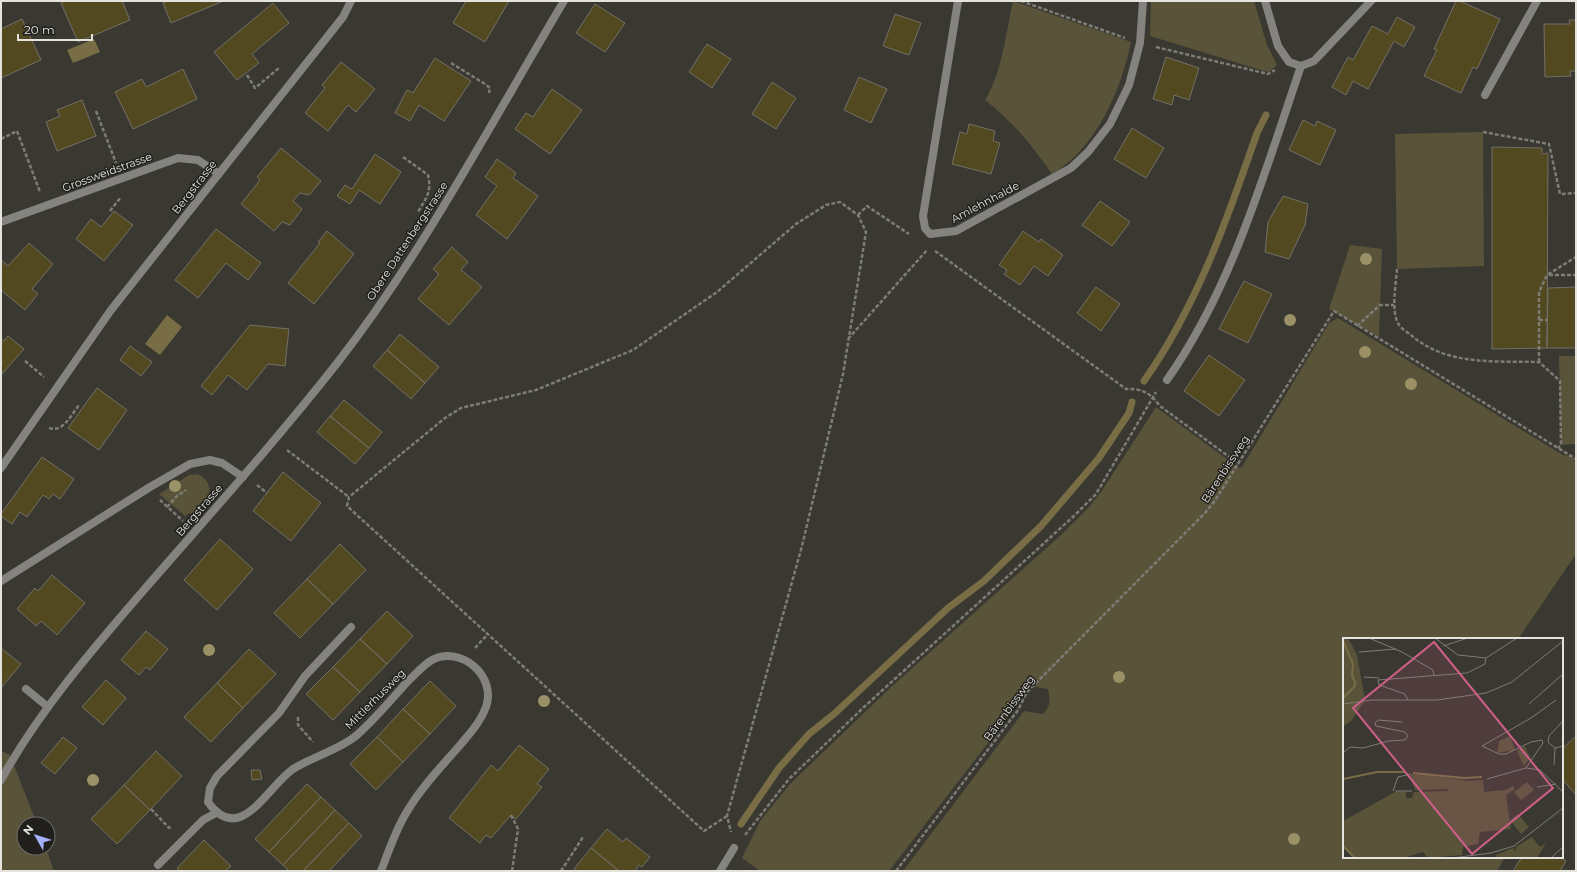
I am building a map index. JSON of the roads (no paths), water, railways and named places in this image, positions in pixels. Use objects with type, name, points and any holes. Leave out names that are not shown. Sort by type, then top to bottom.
[{"type":"street","name":"Bergstrasse","points":[[1,468],[111,310],[343,17],[351,1]]},
{"type":"street","name":"Obere Dattenbergstrasse","points":[[243,477],[338,362],[390,290],[434,221],[564,1]]},
{"type":"street","name":"Amlehnhalde","points":[[958,1],[923,216],[925,228],[930,234],[956,231],[1071,168],[1088,152],[1110,124],[1129,85],[1140,43],[1143,1]]},
{"type":"street","points":[[1265,1],[1278,46],[1289,62],[1301,66],[1314,61],[1371,1]]},
{"type":"street","points":[[1485,95],[1537,1]]},
{"type":"street","points":[[1167,380],[1183,357],[1220,289],[1252,211],[1301,66]]},
{"type":"street","name":"Grossweidstrasse","points":[[1,222],[178,158],[198,160],[219,174]]},
{"type":"street","points":[[1,581],[150,487],[190,464],[210,460],[222,463],[243,477]]},
{"type":"street","name":"Bergstrasse","points":[[2,778],[48,707],[99,642],[243,477]]},
{"type":"street","points":[[158,865],[203,820],[216,813],[208,802],[210,788],[217,776],[279,713],[305,676],[351,627]]},
{"type":"street","name":"Mittlerhusweg","points":[[216,813],[231,819],[243,817],[252,811],[279,781],[294,769],[356,736],[418,671],[433,660],[448,656],[463,659],[477,667],[489,687],[487,706],[478,723],[407,811],[381,871]]},
{"type":"street","points":[[26,689],[48,707]]},
{"type":"street","points":[[720,871],[734,848]]},
{"type":"waterway","points":[[1144,381],[1180,323],[1195,293],[1222,230],[1257,133],[1266,115]]},
{"type":"waterway","points":[[741,824],[779,768],[809,734],[834,714],[948,608],[984,581],[1041,526],[1099,458],[1129,413],[1132,402]]}]
